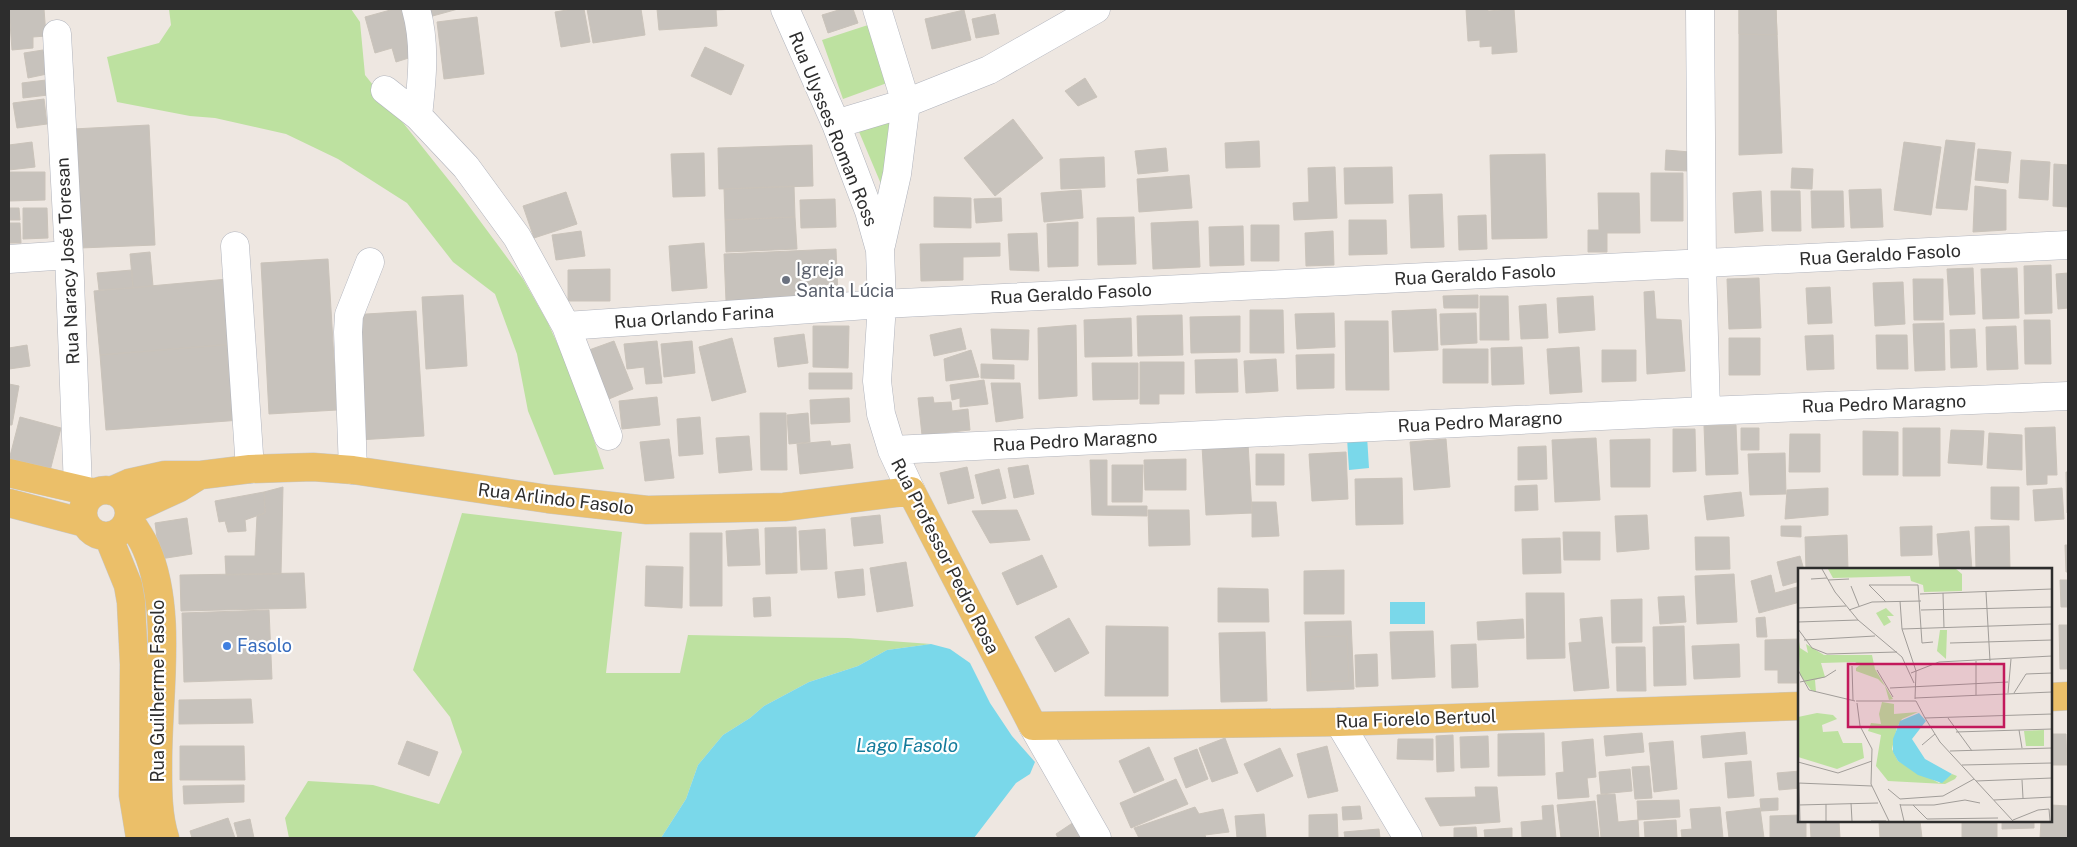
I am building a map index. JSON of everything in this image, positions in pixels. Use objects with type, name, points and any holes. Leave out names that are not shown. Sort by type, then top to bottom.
[{"type":"main road","name":"Rua Arlindo Fasolo","points":[[95,491],[147,478],[183,474],[201,475],[250,469],[313,467],[353,470],[548,499],[647,510],[784,508],[911,491]]},
{"type":"main road","points":[[9,473],[124,498],[129,515],[126,526],[118,533],[108,536],[94,533],[85,523],[9,504]]},
{"type":"main road","points":[[129,515],[201,475]]},
{"type":"main road","points":[[85,523],[84,506],[88,498],[95,491]]},
{"type":"main road","name":"Rua Professor Pedro Rosa","points":[[911,491],[1033,726]]},
{"type":"main road","name":"Rua Guilherme Fasolo","points":[[129,515],[146,548],[158,590],[162,627],[158,792],[165,838]]},
{"type":"main road","name":"Rua Guilherme Fasolo","points":[[108,536],[128,585],[131,602],[134,664],[133,795],[140,838]]},
{"type":"main road","points":[[2052,697],[2068,696]]},
{"type":"main road","name":"Rua Fiorelo Bertuol","points":[[1033,726],[1339,722],[1798,706]]},
{"type":"street","points":[[416,9],[422,50],[423,76],[418,116]]},
{"type":"street","name":"Rua Ulysses Roman Ross","points":[[785,9],[836,124],[869,210],[880,250]]},
{"type":"street","points":[[877,9],[906,103],[897,174],[880,250]]},
{"type":"street","points":[[836,124],[906,103],[989,70],[1096,9]]},
{"type":"street","points":[[1700,9],[1702,264],[1706,411]]},
{"type":"street","name":"Rua Naracy José Toresan","points":[[57,34],[69,255],[95,491]]},
{"type":"street","points":[[385,90],[418,116],[466,167],[517,237],[566,326],[608,436]]},
{"type":"street","name":"Rua Geraldo Fasolo","points":[[882,304],[2068,245]]},
{"type":"street","points":[[235,246],[250,469]]},
{"type":"street","name":"Rua Professor Pedro Rosa","points":[[880,250],[882,304],[876,381],[881,414],[892,450],[911,491]]},
{"type":"street","points":[[9,259],[69,255]]},
{"type":"street","points":[[353,470],[349,315],[370,262]]},
{"type":"street","name":"Rua Orlando Farina","points":[[566,326],[882,304]]},
{"type":"street","name":"Rua Pedro Maragno","points":[[892,450],[1706,411],[2068,396]]},
{"type":"street","points":[[1339,722],[1408,838]]},
{"type":"street","name":"Rua Professor Pedro Rosa","points":[[1033,726],[1097,838]]},
{"type":"green space","points":[[169,9],[351,9],[360,22],[365,75],[463,198],[523,279],[548,323],[571,374],[604,469],[554,475],[528,411],[517,354],[495,294],[453,262],[407,203],[338,159],[286,134],[215,118],[190,116],[117,102],[107,57],[159,43],[171,25]]},
{"type":"green space","points":[[868,25],[887,83],[843,99],[822,40]]},
{"type":"green space","points":[[893,115],[881,184],[857,127]]},
{"type":"green space","points":[[462,513],[622,532],[606,673],[680,673],[688,635],[848,638],[931,644],[887,650],[858,666],[809,682],[764,706],[750,718],[723,735],[698,765],[686,799],[661,838],[289,838],[285,818],[308,781],[373,785],[439,804],[462,752],[450,717],[413,670]]},
{"type":"water","points":[[1367,436],[1369,468],[1349,470],[1347,438]]},
{"type":"water","points":[[1390,602],[1425,602],[1425,624],[1390,624]]},
{"type":"water","name":"Lago Fasolo","points":[[931,644],[950,649],[970,663],[990,703],[1012,736],[1035,762],[1030,774],[1016,783],[974,838],[661,838],[686,799],[698,765],[723,735],[750,718],[764,706],[809,682],[858,666],[887,650]]},
{"type":"building","points":[[9,9],[44,9],[46,36],[33,37],[33,48],[12,50]]},
{"type":"building","points":[[394,9],[402,9],[415,56],[396,62],[392,48],[375,53],[365,17]]},
{"type":"building","points":[[426,9],[458,9],[429,17]]},
{"type":"building","points":[[584,9],[590,42],[561,47],[555,12]]},
{"type":"building","points":[[587,9],[641,9],[645,35],[593,43]]},
{"type":"building","points":[[657,9],[736,9],[716,10],[717,26],[659,30]]},
{"type":"building","points":[[842,9],[853,9],[858,23],[828,33],[822,15]]},
{"type":"building","points":[[1466,9],[1488,9],[1488,11],[1514,9],[1517,52],[1492,54],[1492,46],[1480,47],[1480,40],[1468,41]]},
{"type":"building","points":[[1739,9],[1776,9],[1782,153],[1739,155]]},
{"type":"building","points":[[1739,9],[1776,9],[1777,35],[1739,34]]},
{"type":"building","points":[[964,10],[971,40],[932,49],[925,19]]},
{"type":"building","points":[[995,14],[999,34],[976,38],[972,19]]},
{"type":"building","points":[[477,17],[484,74],[444,79],[437,22]]},
{"type":"building","points":[[705,47],[744,65],[731,95],[691,76]]},
{"type":"building","points":[[43,50],[47,74],[28,78],[24,53]]},
{"type":"building","points":[[1085,78],[1097,97],[1078,106],[1065,91]]},
{"type":"building","points":[[46,80],[48,95],[23,98],[22,83]]},
{"type":"building","points":[[44,99],[47,124],[17,128],[13,103]]},
{"type":"building","points":[[1013,119],[1043,158],[995,196],[964,158]]},
{"type":"building","points":[[149,125],[155,245],[80,248],[73,129]]},
{"type":"building","points":[[1946,140],[1975,143],[1967,210],[1936,208]]},
{"type":"building","points":[[1259,141],[1260,167],[1226,168],[1225,143]]},
{"type":"building","points":[[32,142],[35,167],[9,170],[9,145]]},
{"type":"building","points":[[1904,142],[1941,147],[1931,215],[1894,210]]},
{"type":"building","points":[[812,145],[813,186],[719,189],[718,148]]},
{"type":"building","points":[[1166,148],[1168,171],[1138,174],[1135,151]]},
{"type":"building","points":[[1978,149],[2011,152],[2008,183],[1975,180]]},
{"type":"building","points":[[1666,150],[1690,152],[1689,171],[1665,170]]},
{"type":"building","points":[[704,153],[705,196],[673,197],[671,154]]},
{"type":"building","points":[[1545,154],[1547,238],[1492,239],[1490,155]]},
{"type":"building","points":[[1104,157],[1105,187],[1061,189],[1060,159]]},
{"type":"building","points":[[2021,160],[2050,162],[2048,200],[2019,198]]},
{"type":"building","points":[[2054,164],[2068,165],[2068,207],[2053,206]]},
{"type":"building","points":[[1335,167],[1337,218],[1294,220],[1293,203],[1309,202],[1308,168]]},
{"type":"building","points":[[1392,167],[1393,203],[1345,204],[1344,168]]},
{"type":"building","points":[[1792,168],[1813,169],[1812,189],[1791,188]]},
{"type":"building","points":[[9,172],[45,172],[45,200],[9,201]]},
{"type":"building","points":[[1651,173],[1683,173],[1683,221],[1651,221]]},
{"type":"building","points":[[1189,175],[1192,208],[1139,212],[1137,179]]},
{"type":"building","points":[[794,186],[795,217],[725,220],[724,189]]},
{"type":"building","points":[[1975,186],[2006,190],[2006,230],[1973,232]]},
{"type":"building","points":[[1881,189],[1883,227],[1851,228],[1849,190]]},
{"type":"building","points":[[1081,190],[1083,218],[1044,222],[1041,193]]},
{"type":"building","points":[[1761,191],[1763,231],[1735,233],[1733,193]]},
{"type":"building","points":[[1771,191],[1800,191],[1801,231],[1772,231]]},
{"type":"building","points":[[1811,191],[1843,191],[1844,227],[1812,228]]},
{"type":"building","points":[[566,192],[577,224],[534,238],[523,206]]},
{"type":"building","points":[[1598,193],[1639,193],[1640,233],[1607,233],[1607,252],[1588,252],[1588,230],[1599,230]]},
{"type":"building","points":[[1442,194],[1444,247],[1411,248],[1409,195]]},
{"type":"building","points":[[934,197],[971,198],[971,228],[934,227]]},
{"type":"building","points":[[1001,198],[1002,221],[976,223],[974,199]]},
{"type":"building","points":[[835,199],[836,227],[801,228],[800,200]]},
{"type":"building","points":[[9,208],[19,208],[20,220],[9,220]]},
{"type":"building","points":[[23,208],[47,208],[48,238],[23,239]]},
{"type":"building","points":[[1486,215],[1487,249],[1459,250],[1458,216]]},
{"type":"building","points":[[795,217],[797,249],[726,252],[725,220]]},
{"type":"building","points":[[1134,217],[1136,264],[1098,265],[1097,218]]},
{"type":"building","points":[[1349,220],[1386,220],[1387,254],[1349,255]]},
{"type":"building","points":[[1198,221],[1200,267],[1153,269],[1151,223]]},
{"type":"building","points":[[1078,222],[1078,266],[1048,267],[1047,224]]},
{"type":"building","points":[[9,223],[20,223],[21,243],[9,243]]},
{"type":"building","points":[[1251,225],[1279,225],[1279,261],[1251,261]]},
{"type":"building","points":[[1243,226],[1244,265],[1210,266],[1209,227]]},
{"type":"building","points":[[581,231],[585,256],[556,260],[552,235]]},
{"type":"building","points":[[1333,231],[1334,265],[1306,266],[1305,233]]},
{"type":"building","points":[[1037,233],[1039,271],[1010,270],[1008,234]]},
{"type":"building","points":[[704,243],[707,288],[672,291],[669,246]]},
{"type":"building","points":[[1000,243],[1000,256],[963,257],[963,280],[921,281],[920,244]]},
{"type":"building","points":[[836,249],[838,296],[726,301],[724,254]]},
{"type":"building","points":[[150,252],[153,286],[133,288],[130,254]]},
{"type":"building","points":[[328,259],[337,410],[269,414],[261,263]]},
{"type":"building","points":[[2051,265],[2052,313],[2025,314],[2024,266]]},
{"type":"building","points":[[1973,268],[1975,314],[1950,315],[1947,269]]},
{"type":"building","points":[[2017,268],[2019,318],[1983,319],[1981,269]]},
{"type":"building","points":[[610,269],[610,301],[568,301],[568,270]]},
{"type":"building","points":[[132,270],[133,288],[99,290],[97,273]]},
{"type":"building","points":[[2068,273],[2068,308],[2058,309],[2056,274]]},
{"type":"building","points":[[1759,278],[1761,328],[1729,329],[1727,279]]},
{"type":"building","points":[[228,279],[234,344],[100,355],[94,291]]},
{"type":"building","points":[[1913,279],[1943,279],[1943,320],[1914,320]]},
{"type":"building","points":[[1903,282],[1905,324],[1875,326],[1873,283]]},
{"type":"building","points":[[1830,287],[1832,323],[1808,324],[1806,288]]},
{"type":"building","points":[[1654,291],[1656,319],[1681,320],[1685,371],[1647,374],[1644,292]]},
{"type":"building","points":[[463,295],[467,366],[426,369],[422,297]]},
{"type":"building","points":[[1478,295],[1478,308],[1444,308],[1443,296]]},
{"type":"building","points":[[1480,296],[1508,296],[1509,340],[1480,340]]},
{"type":"building","points":[[1593,296],[1595,330],[1559,333],[1557,298]]},
{"type":"building","points":[[1546,304],[1548,338],[1521,339],[1519,306]]},
{"type":"building","points":[[1436,309],[1438,350],[1394,352],[1392,311]]},
{"type":"building","points":[[1250,310],[1283,310],[1284,353],[1250,353]]},
{"type":"building","points":[[416,311],[424,436],[358,440],[350,315]]},
{"type":"building","points":[[1334,313],[1335,347],[1297,349],[1295,314]]},
{"type":"building","points":[[1476,313],[1477,343],[1441,345],[1440,314]]},
{"type":"building","points":[[1182,315],[1183,355],[1138,356],[1137,316]]},
{"type":"building","points":[[1240,316],[1240,352],[1191,353],[1190,317]]},
{"type":"building","points":[[1131,318],[1132,356],[1085,357],[1084,320]]},
{"type":"building","points":[[2024,320],[2050,320],[2051,364],[2025,364]]},
{"type":"building","points":[[1345,321],[1388,321],[1389,390],[1346,390]]},
{"type":"building","points":[[1944,323],[1945,370],[1915,371],[1913,324]]},
{"type":"building","points":[[1076,325],[1077,396],[1039,399],[1038,328]]},
{"type":"building","points":[[813,326],[849,326],[848,368],[813,367]]},
{"type":"building","points":[[2016,326],[2018,369],[1987,370],[1986,327]]},
{"type":"building","points":[[961,328],[966,349],[934,356],[930,335]]},
{"type":"building","points":[[991,329],[1029,330],[1028,360],[993,359]]},
{"type":"building","points":[[1975,329],[1977,367],[1951,368],[1950,330]]},
{"type":"building","points":[[804,334],[808,363],[778,367],[774,338]]},
{"type":"building","points":[[1833,335],[1834,369],[1807,370],[1805,336]]},
{"type":"building","points":[[1876,335],[1907,335],[1908,369],[1877,369]]},
{"type":"building","points":[[732,338],[746,392],[712,401],[699,347]]},
{"type":"building","points":[[1729,338],[1760,338],[1760,375],[1729,375]]},
{"type":"building","points":[[614,341],[633,389],[609,399],[589,350]]},
{"type":"building","points":[[657,341],[662,383],[646,384],[644,367],[627,369],[624,344]]},
{"type":"building","points":[[692,341],[695,373],[664,377],[661,344]]},
{"type":"building","points":[[234,344],[241,420],[106,430],[100,355]]},
{"type":"building","points":[[27,345],[30,366],[9,369],[9,348]]},
{"type":"building","points":[[1522,347],[1524,384],[1492,385],[1491,348]]},
{"type":"building","points":[[1579,347],[1582,392],[1550,394],[1547,349]]},
{"type":"building","points":[[1443,349],[1488,349],[1488,383],[1443,383]]},
{"type":"building","points":[[971,350],[979,377],[946,381],[944,359]]},
{"type":"building","points":[[1602,350],[1636,350],[1636,381],[1602,382]]},
{"type":"building","points":[[1334,354],[1334,388],[1297,389],[1296,355]]},
{"type":"building","points":[[1237,359],[1238,392],[1196,393],[1195,360]]},
{"type":"building","points":[[1276,359],[1278,391],[1246,393],[1244,361]]},
{"type":"building","points":[[1140,362],[1184,362],[1184,394],[1159,394],[1159,404],[1140,404]]},
{"type":"building","points":[[1092,363],[1138,363],[1138,399],[1093,400]]},
{"type":"building","points":[[981,364],[1014,365],[1014,379],[981,378]]},
{"type":"building","points":[[809,373],[852,373],[852,389],[809,389]]},
{"type":"building","points":[[984,380],[988,404],[960,407],[960,398],[952,400],[950,385]]},
{"type":"building","points":[[991,383],[1020,383],[1023,418],[996,422]]},
{"type":"building","points":[[9,384],[19,386],[12,425],[9,425]]},
{"type":"building","points":[[657,397],[660,425],[622,429],[619,401]]},
{"type":"building","points":[[933,397],[934,403],[951,402],[952,411],[968,409],[970,430],[922,435],[918,398]]},
{"type":"building","points":[[849,398],[850,422],[811,424],[810,400]]},
{"type":"building","points":[[760,413],[786,413],[787,470],[761,470]]},
{"type":"building","points":[[808,413],[810,442],[789,444],[787,415]]},
{"type":"building","points":[[20,417],[61,428],[50,471],[9,460]]},
{"type":"building","points":[[700,417],[703,454],[679,456],[677,419]]},
{"type":"building","points":[[1736,425],[1738,474],[1706,475],[1704,426]]},
{"type":"building","points":[[2055,427],[2057,475],[2047,475],[2047,484],[2027,485],[2025,428]]},
{"type":"building","points":[[1741,428],[1759,428],[1759,450],[1741,450]]},
{"type":"building","points":[[1903,428],[1940,428],[1940,476],[1903,476]]},
{"type":"building","points":[[1673,429],[1695,429],[1696,471],[1673,472]]},
{"type":"building","points":[[1951,430],[1984,431],[1982,465],[1948,463]]},
{"type":"building","points":[[1863,431],[1898,432],[1898,475],[1863,475]]},
{"type":"building","points":[[1989,433],[2022,435],[2022,470],[1987,468]]},
{"type":"building","points":[[1790,434],[1820,434],[1820,472],[1789,472]]},
{"type":"building","points":[[749,436],[752,470],[719,473],[716,438]]},
{"type":"building","points":[[1596,438],[1600,500],[1555,502],[1552,440]]},
{"type":"building","points":[[669,439],[674,478],[645,481],[640,442]]},
{"type":"building","points":[[1446,439],[1450,487],[1414,490],[1410,442]]},
{"type":"building","points":[[1650,439],[1650,487],[1611,487],[1610,440]]},
{"type":"building","points":[[830,441],[831,446],[850,444],[853,468],[800,474],[797,444]]},
{"type":"building","points":[[1248,443],[1252,513],[1206,515],[1202,446]]},
{"type":"building","points":[[1546,446],[1547,479],[1518,480],[1518,447]]},
{"type":"building","points":[[1346,452],[1348,499],[1312,501],[1309,454]]},
{"type":"building","points":[[1785,453],[1786,494],[1750,495],[1748,454]]},
{"type":"building","points":[[1256,454],[1284,454],[1284,485],[1256,485]]},
{"type":"building","points":[[1186,459],[1186,490],[1145,490],[1144,460]]},
{"type":"building","points":[[1090,460],[1107,460],[1107,506],[1147,506],[1147,516],[1092,515]]},
{"type":"building","points":[[1028,465],[1034,494],[1014,498],[1008,468]]},
{"type":"building","points":[[1112,465],[1143,465],[1142,502],[1112,502]]},
{"type":"building","points":[[967,467],[974,498],[948,504],[940,473]]},
{"type":"building","points":[[999,469],[1006,498],[982,504],[975,475]]},
{"type":"building","points":[[2066,472],[2068,472],[2068,513],[2067,513]]},
{"type":"building","points":[[1402,478],[1403,524],[1356,525],[1355,479]]},
{"type":"building","points":[[1537,485],[1538,510],[1515,511],[1515,486]]},
{"type":"building","points":[[283,487],[281,574],[226,575],[225,556],[255,556],[257,516],[265,513],[264,492]]},
{"type":"building","points":[[1991,487],[2019,487],[2019,520],[1991,519]]},
{"type":"building","points":[[1828,488],[1828,515],[1785,519],[1787,490]]},
{"type":"building","points":[[2062,488],[2064,519],[2035,521],[2033,490]]},
{"type":"building","points":[[264,492],[265,513],[245,520],[246,531],[228,532],[225,521],[219,522],[215,501]]},
{"type":"building","points":[[1741,492],[1744,516],[1707,520],[1704,496]]},
{"type":"building","points":[[1252,502],[1276,502],[1279,536],[1252,537]]},
{"type":"building","points":[[1017,510],[1030,540],[990,543],[972,511]]},
{"type":"building","points":[[1148,510],[1189,510],[1190,545],[1149,546]]},
{"type":"building","points":[[880,515],[883,543],[854,546],[851,518]]},
{"type":"building","points":[[1647,515],[1649,549],[1617,552],[1615,516]]},
{"type":"building","points":[[187,518],[192,554],[160,559],[155,523]]},
{"type":"building","points":[[1781,526],[1801,526],[1801,537],[1781,536]]},
{"type":"building","points":[[1932,526],[1932,555],[1901,556],[1900,527]]},
{"type":"building","points":[[2009,526],[2010,568],[1976,568],[1975,527]]},
{"type":"building","points":[[796,527],[797,573],[766,574],[765,528]]},
{"type":"building","points":[[758,529],[760,565],[728,566],[726,531]]},
{"type":"building","points":[[825,529],[827,569],[801,570],[799,531]]},
{"type":"building","points":[[1969,531],[1972,568],[1940,568],[1937,534]]},
{"type":"building","points":[[1563,532],[1600,532],[1600,560],[1564,560]]},
{"type":"building","points":[[690,533],[722,533],[722,606],[690,606]]},
{"type":"building","points":[[1847,535],[1848,568],[1806,568],[1805,537]]},
{"type":"building","points":[[1695,537],[1729,537],[1730,569],[1696,570]]},
{"type":"building","points":[[1560,538],[1561,573],[1523,574],[1522,539]]},
{"type":"building","points":[[2065,545],[2068,545],[2068,572],[2066,572]]},
{"type":"building","points":[[1042,555],[1057,587],[1017,605],[1002,573]]},
{"type":"building","points":[[1800,556],[1803,568],[1798,568],[1798,582],[1783,586],[1777,562]]},
{"type":"building","points":[[906,562],[913,606],[877,612],[870,568]]},
{"type":"building","points":[[646,566],[683,567],[682,608],[645,606]]},
{"type":"building","points":[[863,569],[865,595],[838,598],[835,572]]},
{"type":"building","points":[[1344,570],[1344,614],[1304,614],[1304,571]]},
{"type":"building","points":[[304,573],[306,608],[181,611],[180,575]]},
{"type":"building","points":[[1734,574],[1737,622],[1697,624],[1695,576]]},
{"type":"building","points":[[1771,575],[1775,593],[1797,587],[1798,603],[1759,613],[1751,581]]},
{"type":"building","points":[[2060,580],[2068,580],[2068,607],[2061,607]]},
{"type":"building","points":[[1218,588],[1268,589],[1269,622],[1218,622]]},
{"type":"building","points":[[1526,593],[1564,593],[1565,658],[1527,659]]},
{"type":"building","points":[[1684,596],[1686,622],[1660,624],[1658,597]]},
{"type":"building","points":[[770,597],[771,616],[754,617],[753,598]]},
{"type":"building","points":[[1642,599],[1642,642],[1612,643],[1611,600]]},
{"type":"building","name":"Fasolo","points":[[269,610],[272,679],[184,682],[182,613]]},
{"type":"building","points":[[1602,617],[1609,688],[1574,691],[1569,643],[1582,642],[1580,619]]},
{"type":"building","points":[[1765,617],[1767,637],[1757,637],[1756,618]]},
{"type":"building","points":[[1069,618],[1089,653],[1055,672],[1035,637]]},
{"type":"building","points":[[1523,619],[1524,638],[1478,640],[1477,622]]},
{"type":"building","points":[[1351,621],[1354,689],[1307,691],[1305,622]]},
{"type":"building","points":[[2059,625],[2068,625],[2068,669],[2060,669]]},
{"type":"building","points":[[1106,626],[1168,627],[1168,696],[1105,696]]},
{"type":"building","points":[[1684,626],[1686,685],[1654,686],[1653,627]]},
{"type":"building","points":[[1433,631],[1435,677],[1392,679],[1390,632]]},
{"type":"building","points":[[1265,632],[1267,701],[1221,702],[1219,633]]},
{"type":"building","points":[[1347,636],[1349,681],[1311,682],[1309,637]]},
{"type":"building","points":[[1798,639],[1798,683],[1778,683],[1778,670],[1765,670],[1765,640]]},
{"type":"building","points":[[1476,644],[1478,687],[1452,688],[1451,645]]},
{"type":"building","points":[[1739,644],[1740,677],[1694,679],[1692,646]]},
{"type":"building","points":[[1616,647],[1645,647],[1646,691],[1617,691]]},
{"type":"building","points":[[1377,654],[1378,686],[1356,687],[1355,655]]},
{"type":"building","points":[[251,699],[253,723],[179,724],[179,700]]},
{"type":"building","points":[[1745,732],[1747,754],[1703,758],[1701,736]]},
{"type":"building","points":[[1544,733],[1545,775],[1498,776],[1498,734]]},
{"type":"building","points":[[1642,733],[1644,752],[1606,756],[1604,736]]},
{"type":"building","points":[[2052,734],[2066,734],[2067,765],[2052,765]]},
{"type":"building","points":[[1453,735],[1454,771],[1437,772],[1436,736]]},
{"type":"building","points":[[1488,736],[1489,767],[1461,768],[1460,737]]},
{"type":"building","points":[[1225,738],[1238,773],[1212,782],[1199,748]]},
{"type":"building","points":[[1398,739],[1433,739],[1433,760],[1397,759]]},
{"type":"building","points":[[1593,739],[1596,777],[1587,778],[1589,797],[1558,799],[1556,773],[1564,772],[1562,742]]},
{"type":"building","points":[[407,741],[438,752],[429,776],[398,764]]},
{"type":"building","points":[[1673,741],[1677,789],[1654,792],[1649,743]]},
{"type":"building","points":[[180,746],[244,746],[245,780],[180,780]]},
{"type":"building","points":[[1327,746],[1338,791],[1308,798],[1297,754]]},
{"type":"building","points":[[1149,747],[1164,780],[1134,793],[1119,761]]},
{"type":"building","points":[[1280,748],[1293,776],[1257,792],[1244,764]]},
{"type":"building","points":[[1197,749],[1208,779],[1186,788],[1174,758]]},
{"type":"building","points":[[1751,761],[1754,796],[1728,798],[1725,763]]},
{"type":"building","points":[[1649,766],[1652,798],[1635,799],[1632,767]]},
{"type":"building","points":[[1630,769],[1632,791],[1601,794],[1599,772]]},
{"type":"building","points":[[1798,771],[1798,788],[1779,790],[1777,773]]},
{"type":"building","points":[[1176,779],[1188,804],[1131,828],[1120,803]]},
{"type":"building","points":[[244,785],[244,802],[184,804],[183,786]]},
{"type":"building","points":[[1475,787],[1497,787],[1500,822],[1440,826],[1425,798],[1476,797]]},
{"type":"building","points":[[1615,794],[1618,822],[1638,820],[1639,838],[1601,838],[1597,795]]},
{"type":"building","points":[[1778,798],[1778,810],[1761,811],[1760,799]]},
{"type":"building","points":[[1679,800],[1680,817],[1638,820],[1637,801]]},
{"type":"building","points":[[1595,801],[1599,838],[1561,838],[1557,805]]},
{"type":"building","points":[[1553,805],[1556,838],[1522,838],[1521,822],[1543,820],[1542,806]]},
{"type":"building","points":[[2052,805],[2068,806],[2068,838],[2040,838],[2041,822],[2052,822]]},
{"type":"building","points":[[1360,806],[1362,819],[1343,820],[1342,807]]},
{"type":"building","points":[[1195,807],[1199,814],[1223,809],[1229,832],[1205,835],[1206,838],[1139,838],[1134,828]]},
{"type":"building","points":[[1720,807],[1723,838],[1682,838],[1681,830],[1692,829],[1690,809]]},
{"type":"building","points":[[1760,808],[1764,838],[1729,838],[1726,812]]},
{"type":"building","points":[[1264,814],[1266,838],[1237,838],[1235,816]]},
{"type":"building","points":[[1337,814],[1338,838],[1309,838],[1309,815]]},
{"type":"building","points":[[1798,815],[1798,822],[1806,822],[1806,838],[1770,838],[1770,816]]},
{"type":"building","points":[[228,818],[235,838],[192,838],[190,831]]},
{"type":"building","points":[[250,819],[254,838],[238,838],[234,823]]},
{"type":"building","points":[[1077,820],[1084,838],[1058,838],[1056,834]]},
{"type":"building","points":[[1676,820],[1677,838],[1645,838],[1644,822]]},
{"type":"building","points":[[1810,822],[1839,822],[1840,838],[1811,838]]},
{"type":"building","points":[[1879,822],[1920,822],[1922,838],[1880,838]]},
{"type":"building","points":[[1962,822],[1997,822],[1997,838],[1962,838]]},
{"type":"building","points":[[2002,822],[2034,822],[2034,828],[2002,829]]},
{"type":"building","points":[[1476,827],[1477,838],[1454,838],[1454,828]]},
{"type":"building","points":[[1512,828],[1512,838],[1485,838],[1484,830]]},
{"type":"building","points":[[1379,829],[1380,838],[1345,838],[1344,832]]},
{"type":"place","name":"Igreja Santa Lúcia","points":[[786,280]]},
{"type":"place","name":"Fasolo","points":[[227,646]]}]
